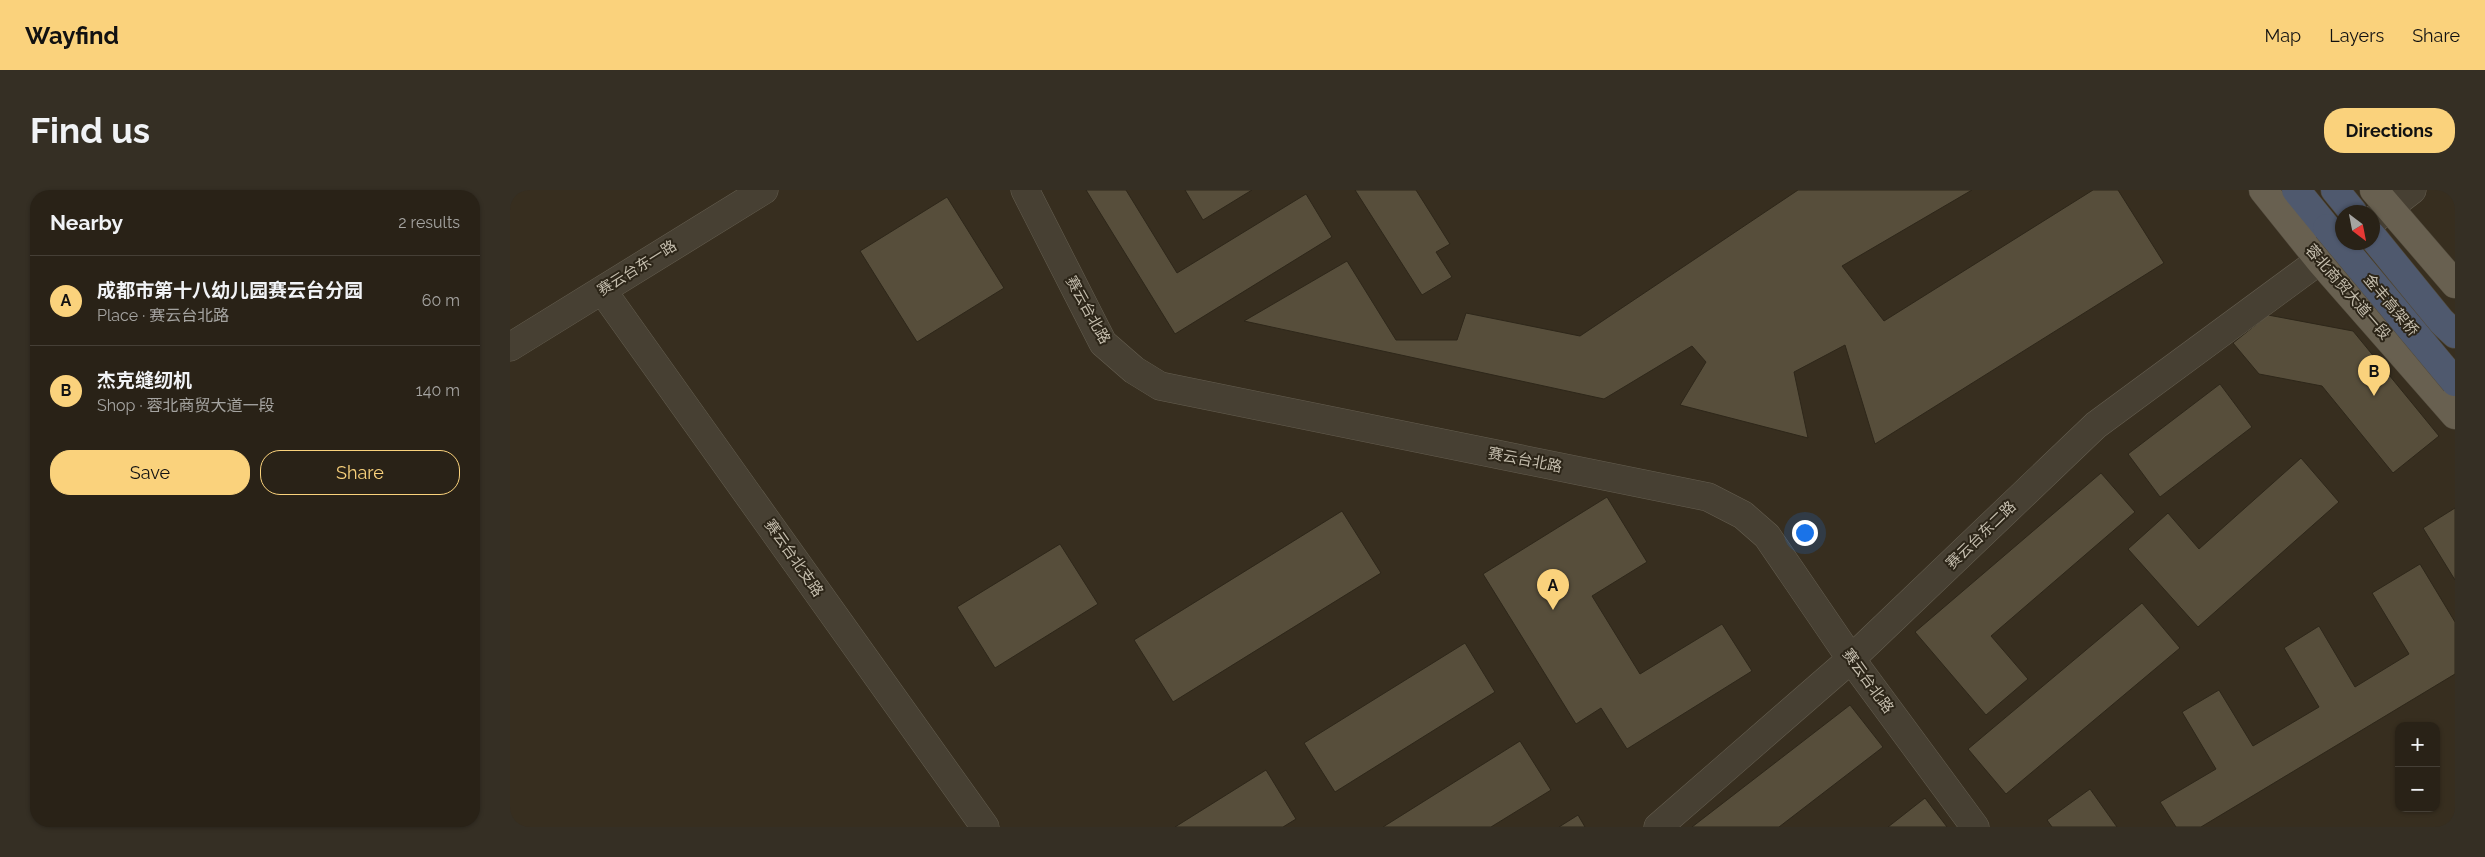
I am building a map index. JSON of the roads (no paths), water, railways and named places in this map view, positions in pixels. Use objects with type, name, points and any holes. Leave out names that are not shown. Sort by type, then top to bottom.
[{"type":"highway","name":"金丰高架桥","points":[[2296,190],[2335,235]]},
{"type":"highway","name":"金丰高架桥","points":[[2380,246],[2441,321],[2455,334]]},
{"type":"highway","name":"金丰高架桥","points":[[2347,250],[2455,382]]},
{"type":"main road","name":"蓉北商贸大道一段","points":[[2263,190],[2320,261],[2455,416]]},
{"type":"main road","points":[[2380,220],[2455,284]]},
{"type":"street","name":"赛云台东一路","points":[[510,347],[764,190]]},
{"type":"street","name":"赛云台北路","points":[[1024,190],[1103,342],[1134,370],[1160,386],[1708,497],[1743,515],[1767,536],[1852,659],[1975,827]]},
{"type":"street","points":[[2362,205],[2412,190]]},
{"type":"street","name":"赛云台东二路","points":[[1658,827],[1852,659],[2096,425],[2320,261],[2335,235]]},
{"type":"street","name":"赛云台北支路","points":[[602,290],[985,827]]},
{"type":"place","name":"杰克缝纫机","points":[[2374,396]]},
{"type":"place","name":"成都市第十八幼儿园赛云台分园","points":[[1553,610]]}]
